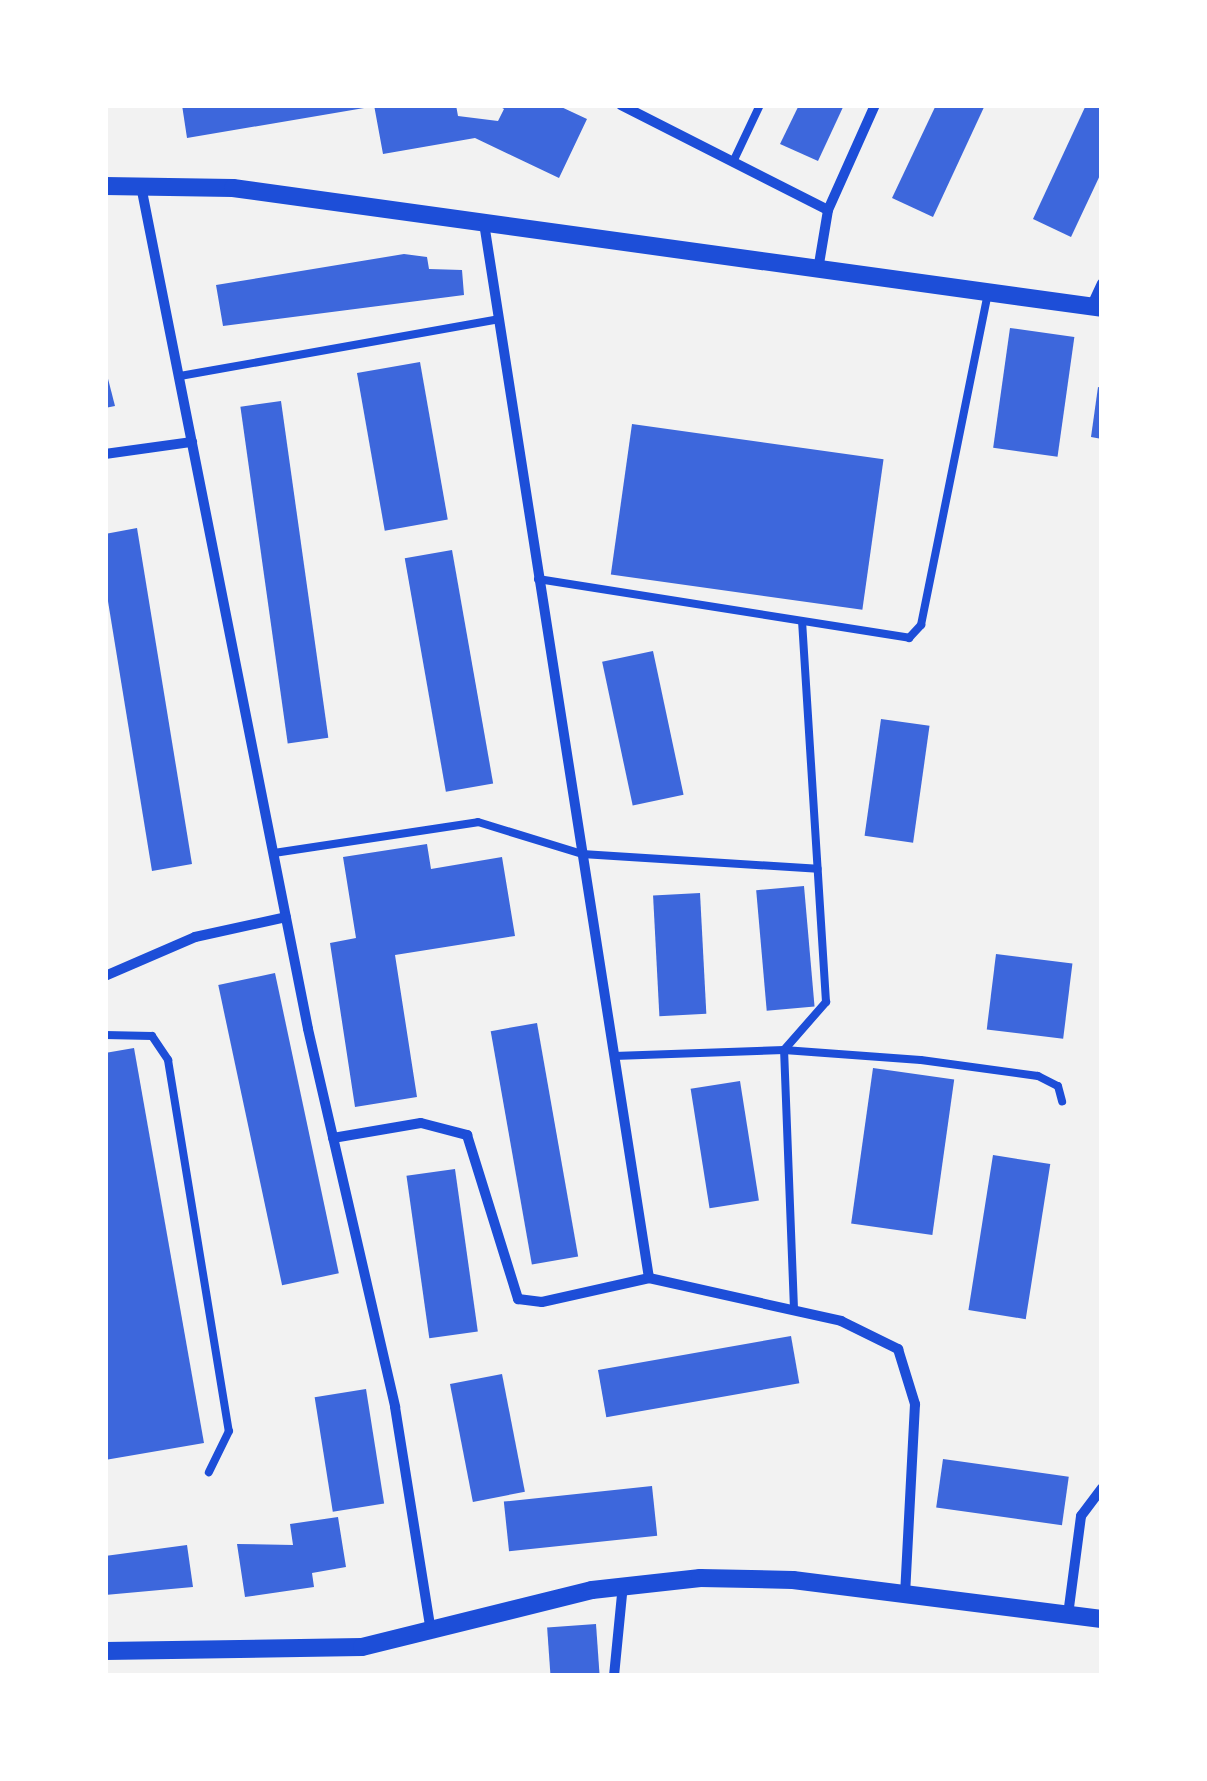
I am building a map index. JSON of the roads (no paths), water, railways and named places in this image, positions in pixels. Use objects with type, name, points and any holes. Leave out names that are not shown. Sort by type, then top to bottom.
[{"type":"street","points":[[621,105],[828,210]]},
{"type":"street","points":[[819,264],[828,210],[876,105]]},
{"type":"street","points":[[105,186],[141,184],[484,222],[819,264],[1096,308],[1102,283]]},
{"type":"street","points":[[141,184],[286,916],[395,1406],[431,1631]]},
{"type":"street","points":[[484,222],[494,320],[650,1278]]},
{"type":"street","points":[[105,454],[192,442]]},
{"type":"street","points":[[105,976],[195,938],[286,916]]},
{"type":"street","points":[[333,1138],[421,1122],[467,1134],[518,1299],[542,1302],[650,1278],[794,1308],[875,1333],[910,1370],[906,1594]]},
{"type":"street","points":[[1068,1615],[1082,1516],[1102,1488]]},
{"type":"street","points":[[105,1651],[323,1649],[431,1631],[623,1584],[746,1578],[1102,1619]]},
{"type":"street","points":[[614,1676],[623,1584]]},
{"type":"lane","points":[[733,162],[760,105]]},
{"type":"lane","points":[[538,579],[883,638],[909,638],[922,624],[988,292]]},
{"type":"lane","points":[[180,376],[494,320]]},
{"type":"lane","points":[[794,1308],[784,1050],[826,1002],[802,624]]},
{"type":"lane","points":[[274,853],[478,822],[582,854],[818,870]]},
{"type":"lane","points":[[105,1035],[152,1036],[168,1060],[229,1430],[209,1472]]},
{"type":"lane","points":[[614,1056],[784,1050],[1038,1076],[1058,1086],[1062,1101]]}]
